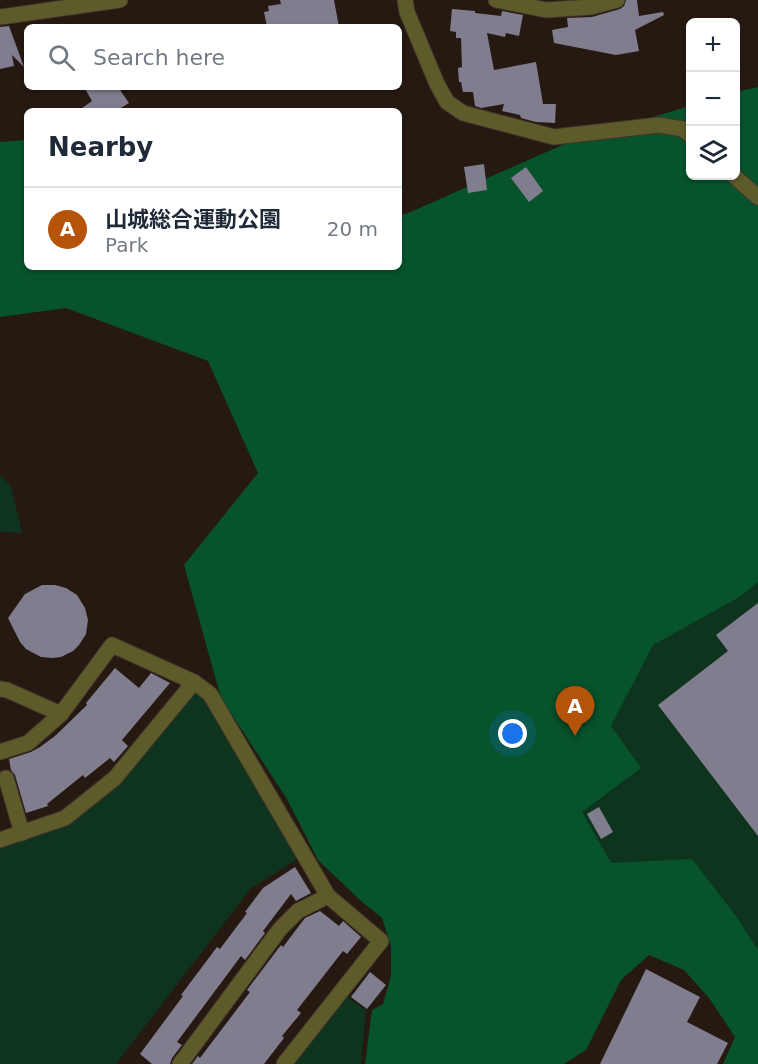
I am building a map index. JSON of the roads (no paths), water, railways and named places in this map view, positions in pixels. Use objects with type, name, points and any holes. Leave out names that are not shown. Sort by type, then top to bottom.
[{"type":"street","points":[[0,17],[120,0]]},
{"type":"street","points":[[405,0],[407,12],[437,84],[447,102],[464,113],[555,137],[659,125],[686,132]]},
{"type":"street","points":[[496,0],[546,10],[591,8],[617,0]]},
{"type":"street","points":[[739,180],[758,197]]},
{"type":"street","points":[[0,759],[28,743],[61,714],[112,645],[194,682],[210,694],[328,896],[381,941],[284,1064]]},
{"type":"street","points":[[0,840],[65,818],[116,778],[194,682]]},
{"type":"street","points":[[0,689],[61,714]]},
{"type":"street","points":[[6,778],[21,833]]},
{"type":"street","points":[[180,1064],[280,929],[298,911],[328,896]]},
{"type":"place","name":"山城総合運動公園","points":[[575,736]]}]
